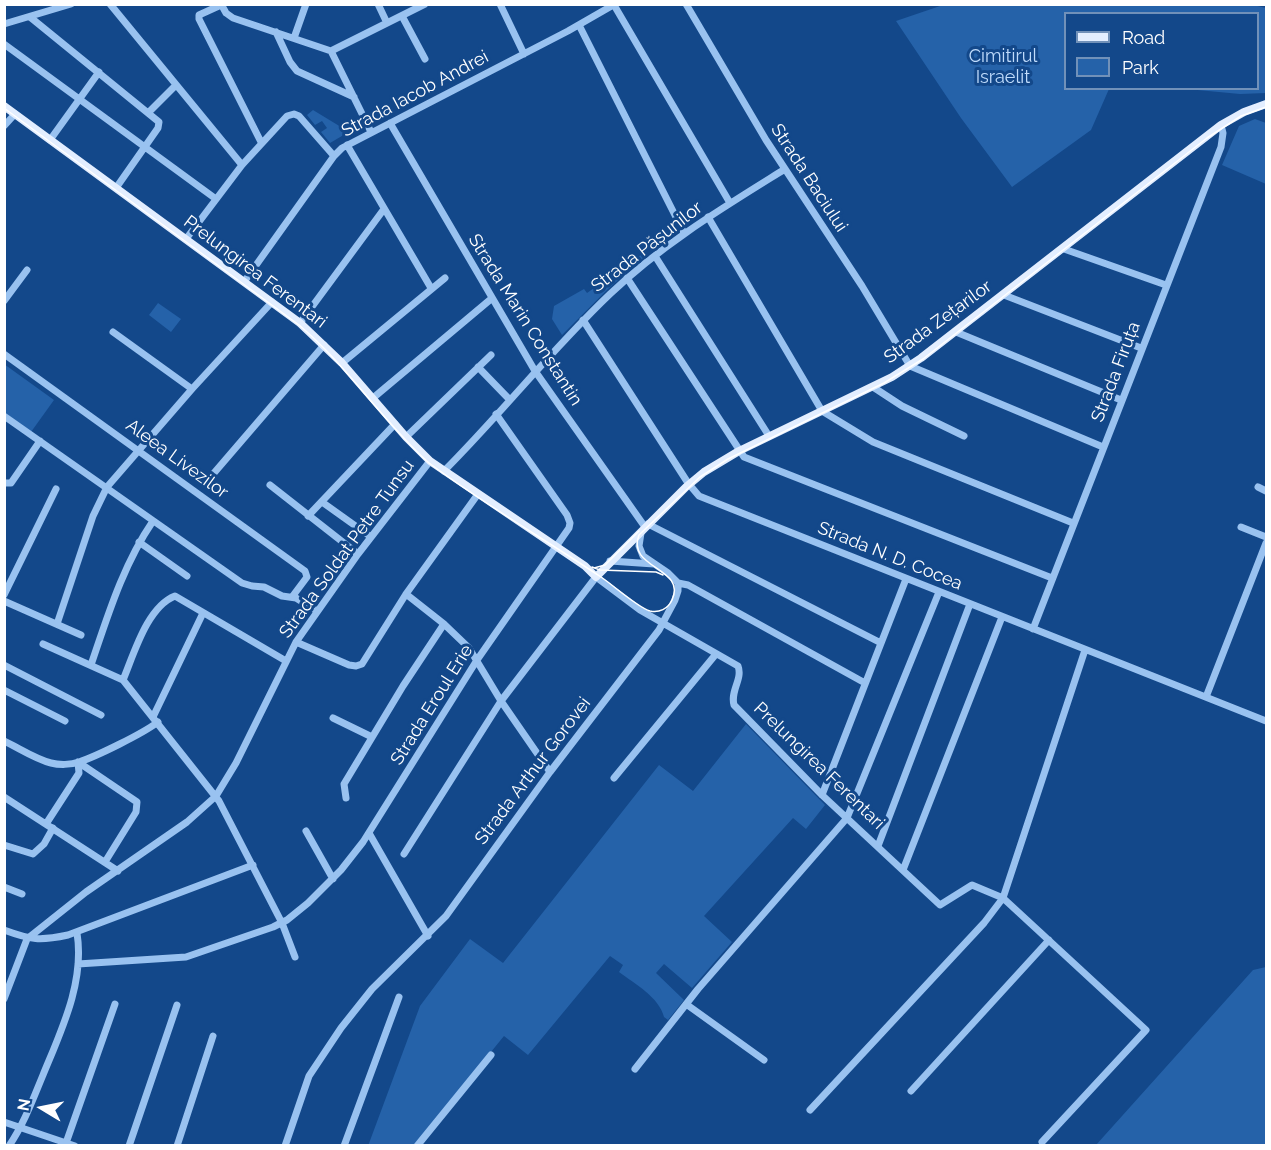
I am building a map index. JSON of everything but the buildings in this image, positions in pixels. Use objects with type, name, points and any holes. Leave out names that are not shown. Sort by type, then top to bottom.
[{"type":"main road","name":"Strada Zețarilor","points":[[596,577],[689,484],[711,468],[739,451],[873,387],[910,366],[1064,249],[1221,125],[1244,112],[1266,104]]},
{"type":"main road","name":"Prelungirea Ferentari","points":[[4,106],[300,323],[342,363],[406,437],[430,461],[557,546],[596,577]]},
{"type":"main road","points":[[585,566],[600,565],[610,561]]},
{"type":"street","points":[[4,24],[71,4]]},
{"type":"street","points":[[110,4],[242,165]]},
{"type":"street","points":[[294,38],[306,4]]},
{"type":"street","points":[[378,4],[387,23]]},
{"type":"street","points":[[332,51],[425,4]]},
{"type":"street","points":[[500,4],[524,54]]},
{"type":"street","name":"Strada Baciului","points":[[686,4],[733,87],[862,286],[910,366]]},
{"type":"street","points":[[261,142],[199,19],[200,15],[221,5],[233,18],[332,51],[371,132]]},
{"type":"street","points":[[614,5],[730,203]]},
{"type":"street","name":"Strada Iacob Andrei","points":[[186,239],[242,165],[283,119],[294,114],[302,119],[334,156],[347,145],[371,132],[614,5]]},
{"type":"street","points":[[30,16],[157,119],[160,125],[116,188]]},
{"type":"street","points":[[402,16],[426,59]]},
{"type":"street","points":[[579,25],[684,233]]},
{"type":"street","points":[[276,33],[297,71],[354,97]]},
{"type":"street","points":[[4,44],[216,199]]},
{"type":"street","points":[[50,140],[99,72]]},
{"type":"street","points":[[149,112],[175,86]]},
{"type":"street","points":[[4,126],[15,114]]},
{"type":"street","name":"Strada Marin Constantin","points":[[390,123],[535,371],[645,527],[881,643]]},
{"type":"street","name":"Strada Firuța","points":[[1033,629],[1221,147],[1223,133],[1221,125]]},
{"type":"street","points":[[347,145],[431,288]]},
{"type":"street","points":[[244,282],[334,156]]},
{"type":"street","name":"Strada Pășunilor","points":[[444,471],[583,320],[627,278],[684,233],[785,169]]},
{"type":"street","points":[[300,323],[384,208]]},
{"type":"street","points":[[708,217],[822,411],[873,442],[1073,523]]},
{"type":"street","points":[[1064,249],[1166,285]]},
{"type":"street","points":[[655,256],[769,436]]},
{"type":"street","points":[[4,302],[27,270]]},
{"type":"street","points":[[342,363],[445,278]]},
{"type":"street","points":[[627,278],[739,451],[748,459],[1052,578]]},
{"type":"street","points":[[1004,295],[1141,348]]},
{"type":"street","points":[[373,398],[491,299]]},
{"type":"street","points":[[57,624],[93,516],[107,487],[272,302]]},
{"type":"street","points":[[583,320],[689,484]]},
{"type":"street","points":[[113,332],[192,389]]},
{"type":"street","points":[[956,332],[1121,400]]},
{"type":"street","points":[[214,473],[324,345]]},
{"type":"street","name":"Aleea Livezilor","points":[[4,354],[305,571],[307,577],[292,597]]},
{"type":"street","points":[[406,437],[491,355]]},
{"type":"street","points":[[910,366],[1103,447]]},
{"type":"street","points":[[478,367],[509,399]]},
{"type":"street","points":[[873,387],[902,405],[964,436]]},
{"type":"street","name":"Strada Eroul Erie","points":[[78,964],[186,957],[282,923],[308,903],[333,879],[369,833],[477,660],[569,528],[569,519],[496,414]]},
{"type":"street","points":[[4,416],[242,583],[264,587],[277,594],[292,597],[318,611]]},
{"type":"street","points":[[308,516],[395,424]]},
{"type":"street","points":[[4,483],[11,483],[40,441]]},
{"type":"street","name":"Strada Soldat Petre Tunsu","points":[[27,939],[86,892],[187,822],[216,796],[236,763],[296,642],[358,554],[430,461]]},
{"type":"street","name":"Strada N. D. Cocea","points":[[689,484],[697,494],[713,502],[1266,721]]},
{"type":"street","points":[[270,485],[358,554]]},
{"type":"street","points":[[1258,487],[1266,490]]},
{"type":"street","points":[[4,594],[56,489]]},
{"type":"street","points":[[296,642],[349,665],[359,666],[406,594],[478,494]]},
{"type":"street","points":[[322,502],[371,537]]},
{"type":"street","points":[[91,664],[118,587],[139,542],[153,521]]},
{"type":"street","points":[[645,527],[639,548],[654,564],[678,583],[688,585],[866,683]]},
{"type":"street","points":[[1241,527],[1266,537]]},
{"type":"street","points":[[139,542],[187,576]]},
{"type":"street","points":[[1206,697],[1266,543]]},
{"type":"street","points":[[610,561],[654,564]]},
{"type":"street","points":[[404,855],[501,701],[596,577]]},
{"type":"street","name":"Prelungirea Ferentari","points":[[596,577],[618,595],[662,624],[739,668],[732,696],[734,705],[822,795],[940,905],[972,885],[1003,898]]},
{"type":"street","points":[[822,795],[906,579]]},
{"type":"street","name":"Strada Arthur Gorovei","points":[[285,1146],[309,1076],[321,1057],[367,994],[446,916],[550,772],[662,624],[678,595],[678,583]]},
{"type":"street","points":[[635,1070],[686,1004],[847,818],[939,592]]},
{"type":"street","points":[[406,594],[444,624],[469,648],[501,701],[550,772]]},
{"type":"street","points":[[123,680],[153,612],[175,596],[285,661]]},
{"type":"street","points":[[4,601],[81,635]]},
{"type":"street","points":[[878,846],[970,604]]},
{"type":"street","points":[[4,741],[42,760],[54,763],[74,763],[144,731],[155,719],[203,613]]},
{"type":"street","points":[[903,870],[1002,617]]},
{"type":"street","points":[[346,798],[344,784],[444,624]]},
{"type":"street","points":[[43,644],[123,680],[155,719],[216,796],[282,923],[295,957]]},
{"type":"street","points":[[810,1110],[984,923],[1003,898],[1085,650]]},
{"type":"street","points":[[614,778],[717,654]]},
{"type":"street","points":[[4,665],[101,715]]},
{"type":"street","points":[[4,690],[65,721]]},
{"type":"street","points":[[333,718],[372,737]]},
{"type":"street","points":[[4,844],[33,854],[44,844],[50,826],[79,773],[74,763]]},
{"type":"street","points":[[74,763],[137,802],[136,812],[105,862]]},
{"type":"street","points":[[4,797],[118,871]]},
{"type":"street","points":[[306,831],[333,879]]},
{"type":"street","points":[[369,833],[428,936]]},
{"type":"street","points":[[4,930],[27,939],[47,939],[77,933],[253,865]]},
{"type":"street","points":[[4,887],[22,894]]},
{"type":"street","points":[[1003,898],[1146,1030],[1042,1142]]},
{"type":"street","points":[[9,1146],[21,1128],[60,1032],[74,988],[78,964],[77,933]]},
{"type":"street","points":[[4,999],[27,939]]},
{"type":"street","points":[[911,1091],[1049,940]]},
{"type":"street","points":[[344,1146],[399,997]]},
{"type":"street","points":[[63,1144],[115,1004]]},
{"type":"street","points":[[686,1004],[764,1060]]},
{"type":"street","points":[[129,1146],[177,1005]]},
{"type":"street","points":[[177,1146],[213,1036]]},
{"type":"street","points":[[417,1146],[491,1054]]},
{"type":"street","points":[[4,1122],[63,1144],[75,1146]]},
{"type":"green space","name":"Cimitirul Israelit","points":[[1249,4],[1266,8],[1266,93],[1240,94],[1198,90],[1259,90],[1259,12],[1064,12],[1064,90],[1109,90],[1091,130],[1012,187],[961,118],[896,21],[943,5]]},
{"type":"green space","points":[[313,110],[347,133],[330,143],[321,132],[327,128],[322,121],[315,125],[307,115]]},
{"type":"green space","points":[[1255,119],[1266,123],[1266,184],[1222,165],[1239,126]]},
{"type":"green space","points":[[641,255],[643,258],[562,335],[552,319],[554,306],[584,289],[587,293]]},
{"type":"green space","points":[[158,303],[181,319],[171,332],[149,315]]},
{"type":"green space","points":[[4,364],[54,400],[31,432],[5,413]]},
{"type":"green space","points":[[746,724],[825,805],[806,829],[793,818],[704,916],[732,942],[692,988],[664,964],[656,973],[684,1000],[668,1020],[652,997],[619,972],[623,965],[610,956],[528,1055],[504,1036],[415,1145],[368,1146],[420,1006],[470,939],[503,963],[659,765],[693,791]]},
{"type":"green space","points":[[1266,967],[1266,1145],[1096,1145],[1253,970]]},
{"type":"tram line","points":[[4,108],[299,325],[317,341],[429,463],[601,577],[645,609],[657,611],[668,606],[674,589],[665,574],[641,555],[637,546],[639,535],[700,477],[728,459],[884,383],[923,359],[1207,138],[1241,116],[1266,107]]},
{"type":"tram line","points":[[594,568],[605,565],[639,531]]},
{"type":"tram line","points":[[592,567],[600,570],[656,572],[663,575]]}]
